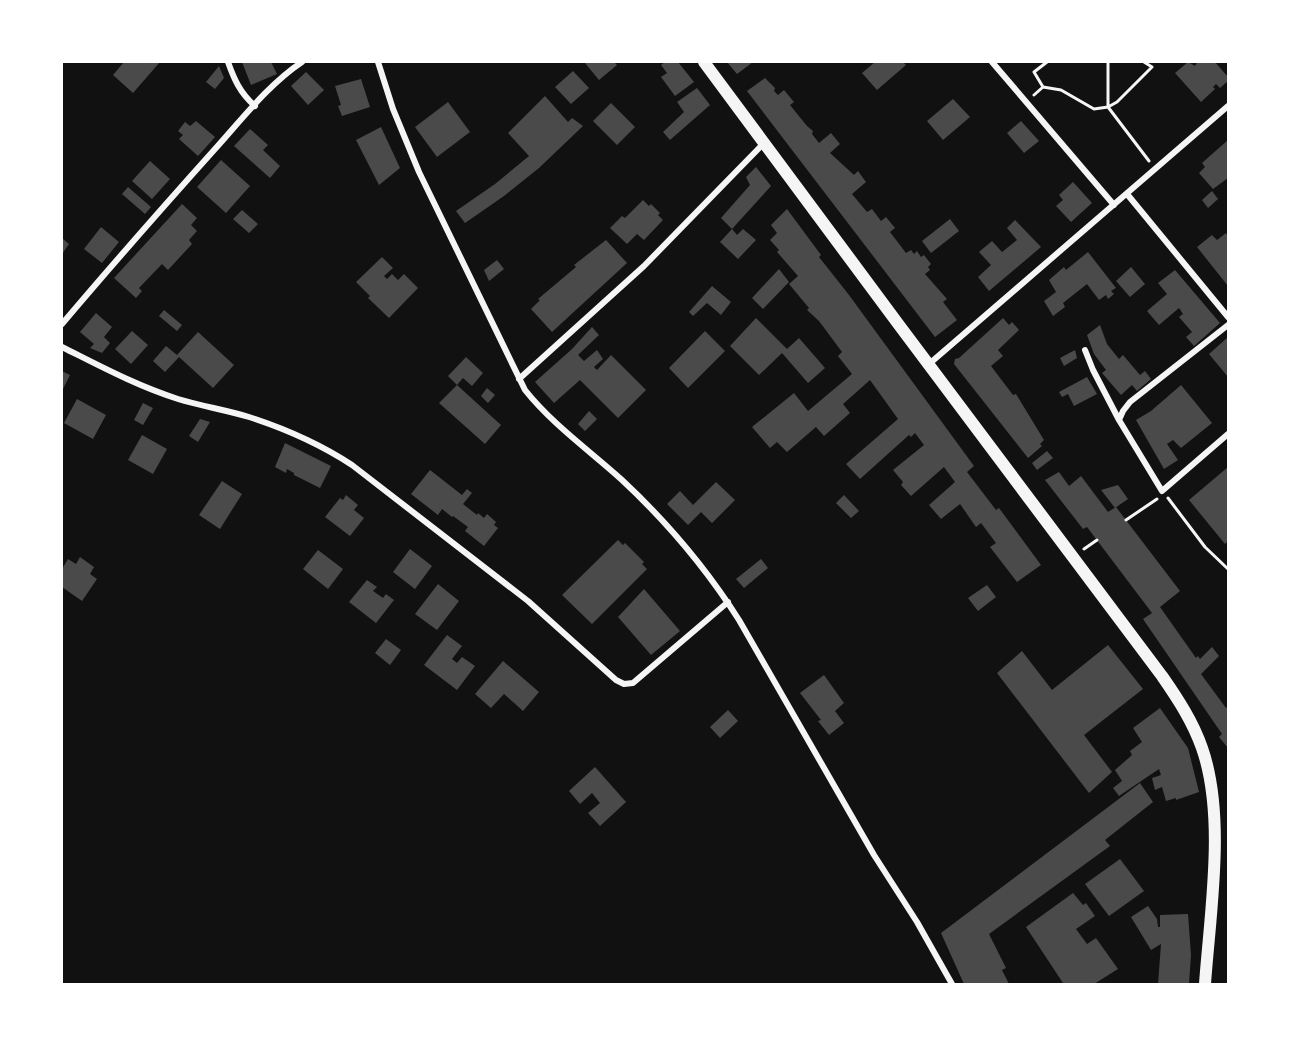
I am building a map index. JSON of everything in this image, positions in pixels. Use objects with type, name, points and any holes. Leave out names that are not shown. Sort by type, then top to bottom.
[{"type":"main road","points":[[704,62],[1162,676],[1191,722],[1202,747],[1212,785],[1214,836],[1205,984]]},
{"type":"street","points":[[228,62],[244,96],[255,106]]},
{"type":"street","points":[[62,324],[146,226],[255,106],[302,62]]},
{"type":"street","points":[[378,62],[393,109],[419,172],[519,380],[532,399],[545,412],[663,520],[704,568],[728,602],[868,845],[917,922],[952,984]]},
{"type":"street","points":[[992,62],[1114,205]]},
{"type":"street","points":[[928,364],[1228,106]]},
{"type":"street","points":[[519,380],[644,266],[764,143]]},
{"type":"street","points":[[1127,194],[1228,317]]},
{"type":"street","points":[[1119,420],[1130,402],[1228,325]]},
{"type":"street","points":[[62,347],[134,383],[179,399],[277,427],[329,450],[361,472],[528,601],[616,680],[624,684],[633,683],[728,602]]},
{"type":"street","points":[[1085,350],[1119,420],[1163,492],[1228,434]]},
{"type":"path","points":[[1047,62],[1034,72],[1043,87],[1061,90],[1094,109],[1108,107],[1117,102],[1152,67],[1144,62]]},
{"type":"path","points":[[1108,62],[1108,107],[1142,153]]},
{"type":"path","points":[[1026,102],[1043,87]]},
{"type":"path","points":[[1126,520],[1163,492],[1205,547],[1228,569]]},
{"type":"building","points":[[124,62],[160,62],[133,93],[113,75]]},
{"type":"building","points":[[242,62],[271,62],[277,74],[251,85]]},
{"type":"building","points":[[586,62],[614,62],[617,65],[599,80]]},
{"type":"building","points":[[665,62],[678,62],[694,82],[675,96],[661,77],[667,73],[661,65]]},
{"type":"building","points":[[727,62],[753,62],[737,74]]},
{"type":"building","points":[[875,62],[903,62],[906,65],[877,90],[862,73]]},
{"type":"building","points":[[1188,62],[1195,66],[1196,62],[1215,62],[1228,77],[1228,81],[1220,88],[1216,84],[1213,87],[1215,89],[1201,102],[1175,73]]},
{"type":"building","points":[[219,66],[224,78],[215,89],[206,82]]},
{"type":"building","points":[[573,71],[589,88],[571,104],[555,87]]},
{"type":"building","points":[[306,72],[324,90],[308,105],[291,86]]},
{"type":"building","points":[[765,78],[775,88],[774,91],[778,95],[784,90],[794,102],[790,105],[813,131],[812,134],[819,143],[831,133],[840,144],[830,153],[854,175],[858,171],[866,182],[852,194],[867,212],[872,209],[881,221],[886,217],[895,228],[890,232],[906,253],[911,250],[914,254],[917,251],[921,257],[924,255],[931,264],[928,267],[930,270],[925,274],[947,299],[943,302],[957,320],[935,337],[747,91]]},
{"type":"building","points":[[361,79],[370,107],[342,116],[335,86]]},
{"type":"building","points":[[697,88],[710,105],[670,140],[663,132],[684,112],[677,102]]},
{"type":"building","points":[[545,96],[568,122],[572,118],[583,126],[539,168],[465,223],[456,211],[495,184],[529,156],[508,133]]},
{"type":"building","points":[[953,99],[970,117],[943,140],[927,121]]},
{"type":"building","points":[[448,102],[470,132],[437,157],[415,127]]},
{"type":"building","points":[[611,103],[635,127],[617,145],[593,121]]},
{"type":"building","points":[[196,121],[215,137],[198,156],[179,139],[183,135],[178,131],[185,122],[190,126]]},
{"type":"building","points":[[1021,121],[1039,141],[1024,153],[1007,133]]},
{"type":"building","points":[[381,127],[400,168],[379,185],[356,140]]},
{"type":"building","points":[[250,129],[268,145],[263,150],[280,166],[270,178],[234,146]]},
{"type":"building","points":[[1228,140],[1228,178],[1213,189],[1199,173],[1205,167],[1202,163]]},
{"type":"building","points":[[221,160],[250,186],[226,213],[197,187]]},
{"type":"building","points":[[150,161],[170,179],[152,199],[132,181]]},
{"type":"building","points":[[756,167],[771,186],[732,229],[721,218],[750,185],[746,177]]},
{"type":"building","points":[[1073,182],[1092,203],[1071,222],[1056,206],[1063,200],[1059,195]]},
{"type":"building","points":[[128,187],[151,207],[145,214],[122,194]]},
{"type":"building","points":[[1212,191],[1218,199],[1208,208],[1202,200]]},
{"type":"building","points":[[643,200],[660,213],[658,215],[663,220],[644,240],[637,234],[627,244],[610,228],[622,216],[625,218]]},
{"type":"building","points":[[182,204],[197,218],[191,225],[197,231],[189,240],[192,244],[168,270],[162,264],[139,288],[142,291],[136,298],[114,278]]},
{"type":"building","points":[[787,209],[821,255],[819,257],[974,466],[967,472],[996,510],[999,508],[1041,565],[1017,582],[990,547],[996,543],[981,523],[976,527],[960,504],[941,519],[929,505],[955,482],[944,467],[911,496],[901,485],[903,482],[893,470],[924,445],[915,433],[911,437],[909,435],[860,479],[846,464],[898,419],[870,380],[843,404],[850,413],[824,436],[816,427],[787,452],[777,442],[770,448],[752,427],[794,393],[808,411],[852,374],[838,356],[842,352],[789,284],[798,276],[777,252],[779,250],[770,240],[777,233],[771,225]]},
{"type":"building","points":[[242,210],[258,224],[249,233],[233,219]]},
{"type":"building","points":[[950,219],[959,231],[931,253],[922,241]]},
{"type":"building","points":[[1015,220],[1041,247],[989,291],[978,277],[991,265],[979,252],[992,241],[1002,252],[1017,240],[1007,228]]},
{"type":"building","points":[[101,227],[119,242],[102,263],[84,249]]},
{"type":"building","points":[[732,229],[737,235],[743,229],[756,240],[738,259],[720,242]]},
{"type":"building","points":[[1226,233],[1228,237],[1228,286],[1197,247],[1212,235],[1217,240]]},
{"type":"building","points":[[62,238],[69,244],[62,254]]},
{"type":"building","points":[[606,240],[627,263],[552,332],[531,309],[540,300],[538,299],[576,267],[574,265]]},
{"type":"building","points":[[1088,252],[1116,288],[1111,291],[1114,294],[1108,299],[1106,295],[1099,300],[1087,284],[1063,303],[1065,307],[1053,316],[1044,301],[1056,292],[1049,280],[1064,267],[1066,270]]},
{"type":"building","points":[[382,257],[393,268],[384,276],[387,279],[392,274],[398,280],[404,274],[418,288],[389,318],[368,298],[370,296],[356,282]]},
{"type":"building","points":[[497,260],[504,269],[489,281],[484,270]]},
{"type":"building","points":[[1131,267],[1145,284],[1130,297],[1116,281]]},
{"type":"building","points":[[779,269],[789,282],[763,309],[752,298]]},
{"type":"building","points":[[1175,270],[1220,323],[1194,346],[1186,337],[1192,332],[1179,317],[1183,314],[1179,308],[1159,325],[1147,311],[1167,294],[1158,283]]},
{"type":"building","points":[[712,286],[731,302],[721,315],[707,303],[693,316],[689,312]]},
{"type":"building","points":[[164,310],[182,325],[177,331],[159,316]]},
{"type":"building","points":[[96,313],[112,327],[104,337],[110,343],[102,353],[90,348],[94,344],[80,332]]},
{"type":"building","points":[[756,318],[787,349],[799,338],[825,368],[808,383],[782,353],[759,375],[730,346]]},
{"type":"building","points":[[1003,318],[1009,325],[1012,322],[1019,330],[998,350],[1003,356],[991,366],[1013,395],[1016,394],[1044,440],[1040,444],[1042,446],[1028,458],[954,364],[955,359],[959,358]]},
{"type":"building","points":[[1100,325],[1107,344],[1119,359],[1123,355],[1140,375],[1145,371],[1151,379],[1137,391],[1132,385],[1121,395],[1102,373],[1106,370],[1094,354],[1087,335]]},
{"type":"building","points":[[592,327],[599,335],[578,355],[584,361],[597,350],[603,359],[594,367],[597,370],[611,355],[646,390],[618,418],[580,380],[554,403],[535,382],[572,349]]},
{"type":"building","points":[[132,331],[148,345],[131,364],[115,349]]},
{"type":"building","points":[[705,331],[725,351],[688,388],[669,368]]},
{"type":"building","points":[[198,332],[234,365],[213,388],[179,357],[165,372],[153,361],[166,346],[177,355]]},
{"type":"building","points":[[1228,337],[1228,377],[1209,354]]},
{"type":"building","points":[[1075,350],[1077,358],[1064,366],[1060,358]]},
{"type":"building","points":[[466,357],[483,373],[472,386],[463,378],[457,385],[448,376]]},
{"type":"building","points":[[62,371],[70,375],[62,391]]},
{"type":"building","points":[[1087,377],[1097,394],[1074,406],[1068,394],[1062,397],[1059,392]]},
{"type":"building","points":[[457,385],[501,425],[485,444],[439,403]]},
{"type":"building","points":[[1181,385],[1212,423],[1181,448],[1173,440],[1167,444],[1178,460],[1164,469],[1136,420],[1151,411]]},
{"type":"building","points":[[487,388],[495,395],[488,403],[481,396]]},
{"type":"building","points":[[77,399],[106,415],[93,439],[64,423]]},
{"type":"building","points":[[143,403],[153,408],[143,425],[134,420]]},
{"type":"building","points":[[589,411],[597,419],[585,431],[578,424]]},
{"type":"building","points":[[200,419],[210,422],[198,442],[189,436]]},
{"type":"building","points":[[142,435],[167,449],[153,474],[128,460]]},
{"type":"building","points":[[285,443],[331,466],[320,488],[287,469],[286,473],[275,467]]},
{"type":"building","points":[[1047,451],[1053,458],[1037,470],[1032,463]]},
{"type":"building","points":[[1228,467],[1228,541],[1225,544],[1189,500]]},
{"type":"building","points":[[430,470],[462,495],[467,489],[472,493],[463,504],[477,515],[478,513],[484,518],[487,514],[496,522],[494,525],[498,528],[484,546],[465,531],[468,527],[453,516],[442,509],[438,515],[411,494]]},
{"type":"building","points":[[1059,472],[1069,486],[1081,476],[1108,512],[1116,507],[1180,591],[1160,607],[1196,658],[1198,656],[1200,659],[1212,647],[1219,656],[1201,674],[1226,708],[1228,706],[1228,748],[1219,737],[1222,734],[1143,619],[1152,613],[1087,527],[1083,529],[1045,480]]},
{"type":"building","points":[[222,481],[242,494],[220,529],[199,515]]},
{"type":"building","points":[[716,482],[735,500],[712,523],[701,512],[688,525],[667,504],[680,491],[693,505]]},
{"type":"building","points":[[1118,485],[1128,499],[1115,508],[1101,490]]},
{"type":"building","points":[[346,495],[358,505],[354,510],[364,518],[350,536],[325,517],[340,498],[343,500]]},
{"type":"building","points":[[844,495],[859,511],[851,518],[836,503]]},
{"type":"building","points":[[618,540],[623,545],[625,543],[644,562],[642,564],[647,569],[592,624],[562,595]]},
{"type":"building","points":[[410,549],[432,566],[415,589],[393,572]]},
{"type":"building","points":[[318,550],[343,569],[328,589],[303,569]]},
{"type":"building","points":[[80,557],[94,567],[90,574],[97,579],[82,601],[62,587],[62,569],[68,559],[76,564]]},
{"type":"building","points":[[761,559],[768,568],[744,588],[736,579]]},
{"type":"building","points":[[367,580],[377,587],[373,591],[383,598],[386,594],[394,600],[376,623],[349,602]]},
{"type":"building","points":[[438,584],[459,601],[437,630],[415,614]]},
{"type":"building","points":[[987,585],[996,597],[978,611],[968,598]]},
{"type":"building","points":[[644,589],[680,631],[651,655],[618,617]]},
{"type":"building","points":[[447,635],[462,646],[452,659],[457,663],[462,657],[475,666],[457,690],[424,665]]},
{"type":"building","points":[[386,639],[401,650],[390,665],[375,653]]},
{"type":"building","points":[[1108,645],[1143,689],[1084,735],[1112,772],[1089,793],[997,673],[1022,651],[1052,690]]},
{"type":"building","points":[[503,661],[539,692],[523,711],[504,694],[491,708],[475,694]]},
{"type":"building","points":[[824,675],[844,703],[835,711],[844,723],[829,735],[818,721],[821,720],[800,693]]},
{"type":"building","points":[[1160,708],[1188,748],[1199,792],[1166,801],[1162,787],[1155,790],[1152,778],[1161,775],[1159,769],[1119,796],[1113,788],[1122,781],[1115,770],[1132,755],[1130,751],[1142,742],[1133,728]]},
{"type":"building","points":[[728,710],[738,721],[720,738],[710,727]]},
{"type":"building","points":[[595,767],[626,802],[600,826],[588,813],[600,803],[592,793],[580,804],[569,791]]},
{"type":"building","points":[[1140,783],[1153,802],[1105,840],[1110,846],[989,934],[1006,968],[1002,970],[1009,984],[964,984],[941,933]]},
{"type":"building","points":[[1120,859],[1144,891],[1109,916],[1085,884]]},
{"type":"building","points":[[1073,893],[1083,905],[1086,903],[1095,916],[1076,929],[1087,944],[1096,938],[1118,969],[1094,984],[1060,984],[1063,983],[1026,927]]},
{"type":"building","points":[[1148,906],[1157,919],[1158,927],[1160,927],[1160,915],[1188,914],[1191,955],[1189,984],[1158,984],[1161,944],[1151,950],[1131,917]]}]
